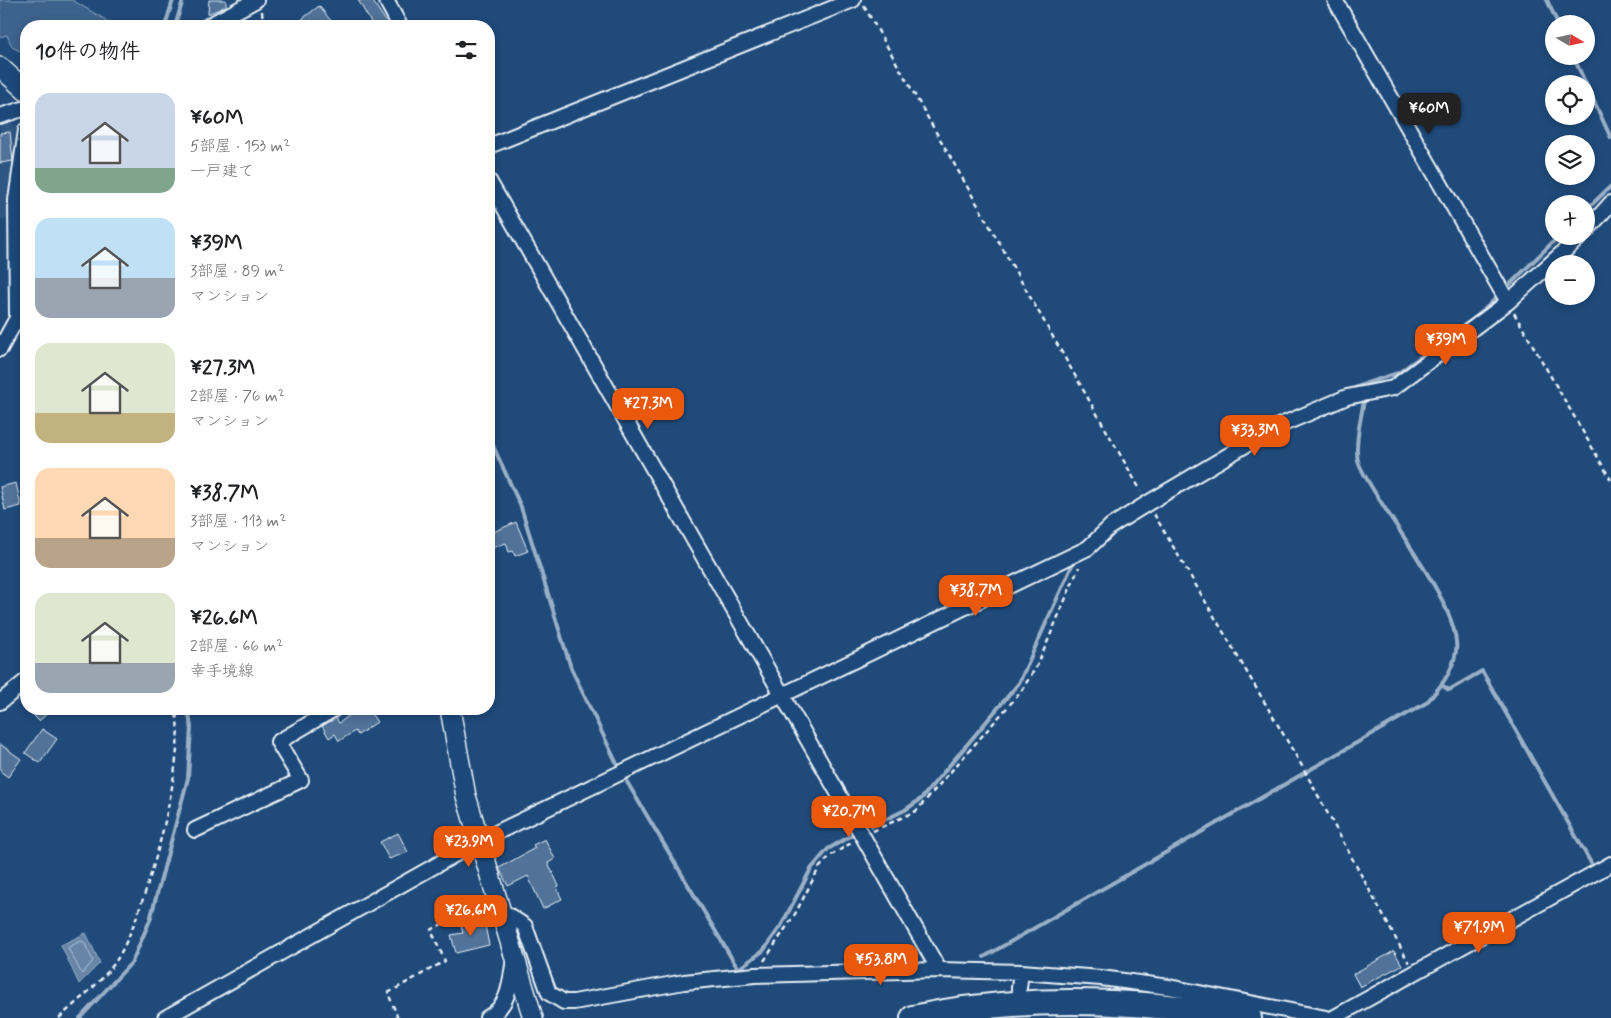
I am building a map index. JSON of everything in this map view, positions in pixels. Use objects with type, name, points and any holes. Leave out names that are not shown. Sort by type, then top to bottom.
[{"type":"highway","points":[[913,1018],[958,1010],[1027,1002],[1142,1003],[1249,1018]]},
{"type":"main road","points":[[0,67],[20,85]]},
{"type":"main road","points":[[451,715],[458,761],[479,841],[533,1018]]},
{"type":"street","points":[[219,20],[256,0]]},
{"type":"street","points":[[386,0],[397,20]]},
{"type":"street","points":[[495,144],[853,0]]},
{"type":"street","points":[[1335,0],[1508,301]]},
{"type":"street","points":[[0,116],[20,110]]},
{"type":"street","points":[[0,349],[17,318],[16,200],[20,172]]},
{"type":"street","points":[[495,192],[864,835],[939,970]]},
{"type":"street","points":[[1595,221],[1611,203]]},
{"type":"street","points":[[165,1018],[479,841],[1088,548],[1112,526],[1148,503],[1276,428],[1362,394],[1393,388],[1508,301],[1571,245]]},
{"type":"street","points":[[0,702],[20,685]]},
{"type":"street","points":[[195,830],[301,780],[278,742],[324,715]]},
{"type":"street","points":[[1333,1018],[1611,864]]},
{"type":"street","points":[[497,902],[525,926],[550,993],[564,1002],[574,1002],[684,982],[755,975],[939,970],[1021,972],[1101,978],[1169,987],[1326,1018]]},
{"type":"street","points":[[487,1018],[497,1013],[506,1002],[515,956]]},
{"type":"street","points":[[1019,988],[1021,972]]},
{"type":"path","points":[[860,0],[1148,503],[1302,766],[1415,973]]},
{"type":"path","points":[[1508,301],[1611,480]]},
{"type":"path","points":[[755,975],[795,914],[819,868],[830,856],[864,835],[916,812],[1020,693],[1038,664],[1088,548]]},
{"type":"path","points":[[59,1018],[115,962],[136,915],[158,848],[176,772],[179,745],[176,715]]},
{"type":"path","points":[[398,1018],[388,993],[445,961],[431,930],[497,902]]},
{"type":"shaded area","points":[[0,0],[72,0],[106,20],[20,20],[20,51],[12,47],[7,35],[0,37]]},
{"type":"shaded area","points":[[12,121],[13,126],[20,125],[20,156],[12,220],[0,219],[0,124]]},
{"type":"water","points":[[86,933],[100,963],[79,984],[61,945]]},
{"type":"building","points":[[209,0],[226,0],[226,6],[208,14]]},
{"type":"building","points":[[358,0],[372,0],[385,20],[370,20]]},
{"type":"building","points":[[319,6],[330,20],[303,20]]},
{"type":"building","points":[[10,132],[13,161],[0,163],[0,133]]},
{"type":"building","points":[[16,483],[20,506],[5,510],[0,487]]},
{"type":"building","points":[[516,522],[528,551],[515,556],[513,551],[509,552],[506,543],[495,547],[495,531]]},
{"type":"building","points":[[33,715],[46,715],[39,721]]},
{"type":"building","points":[[350,715],[372,715],[377,722],[358,735],[355,731],[339,741],[335,734],[329,738],[322,726],[336,718],[339,723]]},
{"type":"building","points":[[42,729],[57,739],[40,763],[25,753]]},
{"type":"building","points":[[0,744],[21,759],[8,777],[0,771]]},
{"type":"building","points":[[398,833],[408,852],[389,859],[380,842]]},
{"type":"building","points":[[545,839],[555,859],[548,863],[559,886],[556,887],[562,899],[543,909],[528,876],[508,886],[499,868],[535,848],[533,845]]},
{"type":"building","points":[[484,920],[489,945],[456,953],[451,935],[463,933],[461,926]]},
{"type":"building","points":[[1394,951],[1402,965],[1360,987],[1353,974]]},
{"type":"waterway","points":[[167,20],[173,0]]},
{"type":"waterway","points":[[177,20],[183,0]]},
{"type":"waterway","points":[[1547,0],[1554,15]]},
{"type":"waterway","points":[[1577,65],[1582,75]]},
{"type":"waterway","points":[[1595,103],[1611,138]]},
{"type":"waterway","points":[[1595,201],[1611,186]]},
{"type":"waterway","points":[[1366,389],[1367,383],[1398,373],[1480,314],[1550,245]]},
{"type":"waterway","points":[[1347,391],[1367,383]]},
{"type":"waterway","points":[[984,957],[1426,703],[1445,680],[1452,666],[1456,651],[1454,632],[1446,609],[1433,584],[1369,483],[1357,457],[1357,440],[1365,396]]},
{"type":"waterway","points":[[495,450],[521,507],[571,668],[618,766]]},
{"type":"waterway","points":[[872,826],[905,810],[921,799],[1019,683],[1074,561]]},
{"type":"waterway","points":[[1443,686],[1449,690],[1482,671],[1591,863]]},
{"type":"waterway","points":[[80,1018],[132,962],[150,920],[188,778],[191,727],[189,715]]},
{"type":"waterway","points":[[627,782],[738,969],[763,951],[781,926],[811,869],[828,849],[854,834]]}]
